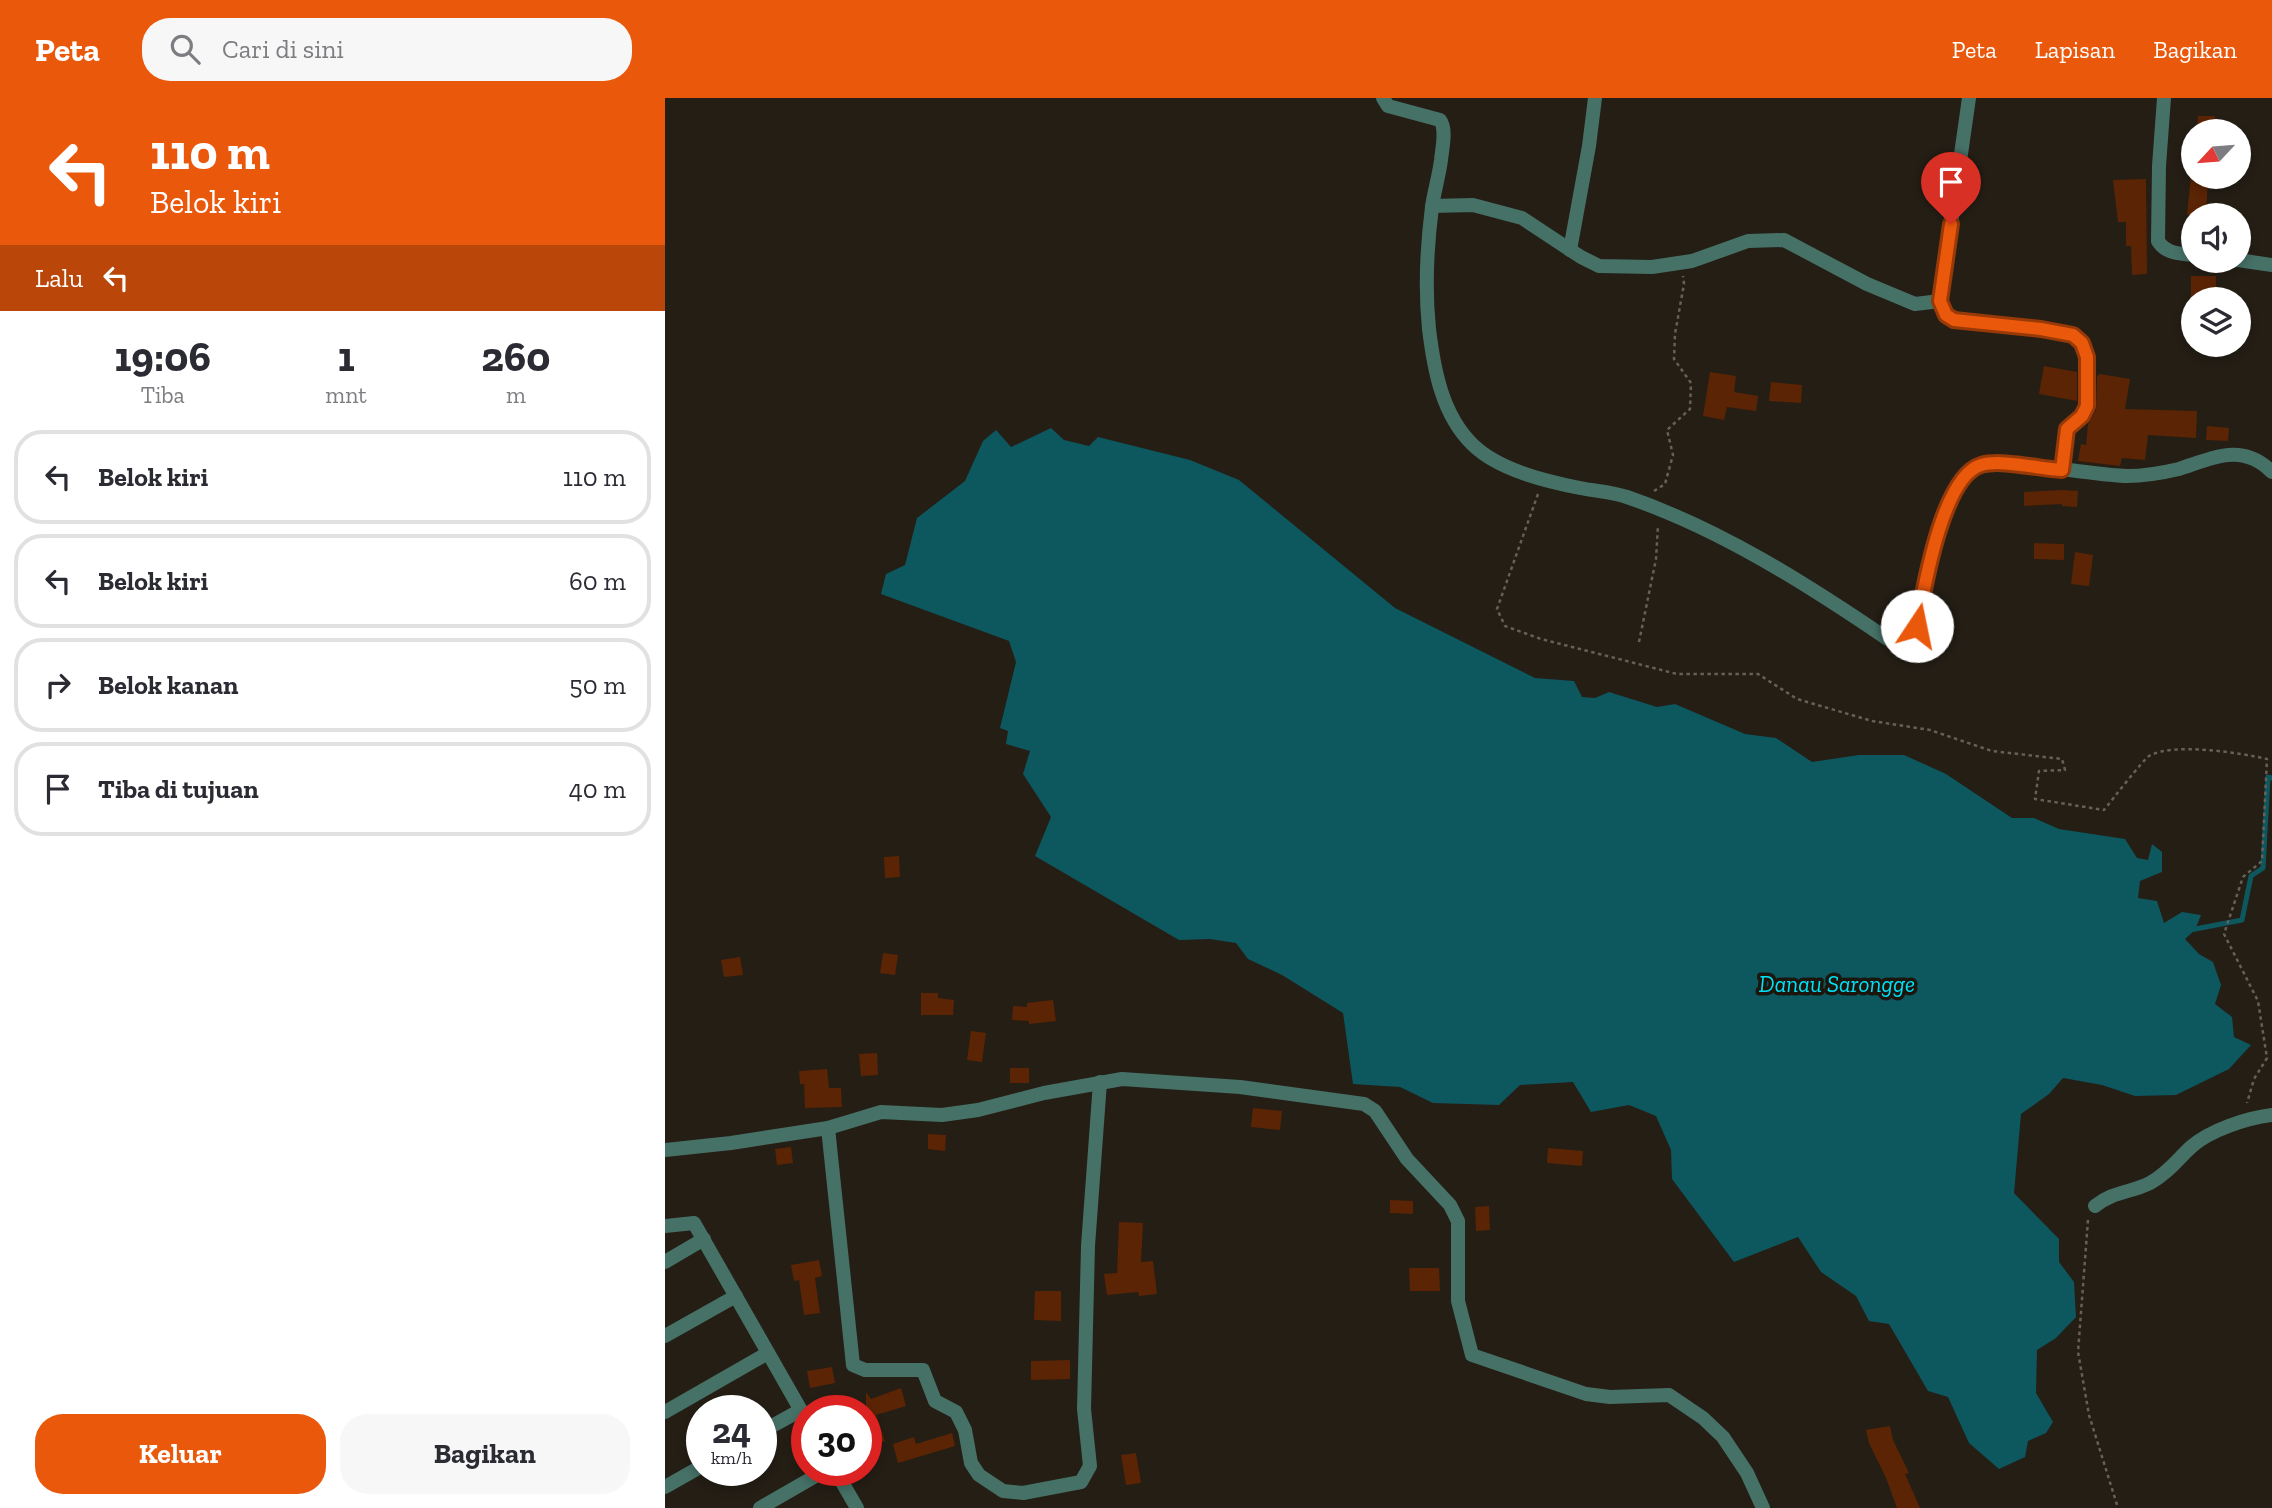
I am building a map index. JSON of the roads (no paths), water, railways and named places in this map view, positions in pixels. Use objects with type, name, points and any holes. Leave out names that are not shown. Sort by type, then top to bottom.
[{"type":"street","points":[[1383,98],[1385,104],[1396,110],[1443,122],[1441,164],[1432,206],[1428,313],[1433,367],[1460,431],[1485,455],[1501,464],[1543,478],[1626,496],[1704,529],[1754,554],[1886,638],[1910,643],[1916,640],[1923,594],[1944,515],[1957,483],[1971,470],[1987,464],[2140,475],[2166,472],[2231,454],[2257,458],[2272,472]]},
{"type":"street","points":[[1570,250],[1590,146],[1595,98]]},
{"type":"street","points":[[1969,98],[1940,301],[1946,315],[1954,320],[2041,329],[2073,335],[2082,343],[2087,357],[2089,393],[2082,416],[2067,429],[2062,470]]},
{"type":"street","points":[[2164,98],[2159,166],[2158,242],[2162,248],[2181,253]]},
{"type":"street","points":[[1432,206],[1460,204],[1497,210],[1522,218],[1599,266],[1652,267],[1680,262],[1748,241],[1784,240],[1867,284],[1915,304],[1940,301]]},
{"type":"street","points":[[2251,262],[2272,265]]},
{"type":"street","points":[[665,1150],[828,1128],[881,1112],[942,1115],[978,1110],[1122,1079],[1240,1087],[1364,1104],[1375,1111],[1407,1159],[1450,1205],[1458,1221],[1458,1301],[1472,1355],[1586,1394],[1610,1397],[1669,1395],[1703,1418],[1723,1437],[1747,1473],[1763,1508]]},
{"type":"street","points":[[828,1128],[853,1365],[865,1370],[923,1370],[935,1401],[957,1412],[962,1420],[971,1464],[979,1475],[1003,1491],[1023,1493],[1081,1482],[1090,1466],[1084,1409],[1088,1247],[1100,1082]]},
{"type":"street","points":[[2095,1206],[2109,1195],[2149,1183],[2165,1173],[2194,1144],[2212,1133],[2272,1115]]},
{"type":"street","points":[[665,1226],[694,1223],[792,1395]]},
{"type":"street","points":[[665,1262],[704,1240]]},
{"type":"street","points":[[665,1336],[736,1296]]},
{"type":"street","points":[[665,1412],[768,1353]]},
{"type":"street","points":[[665,1487],[686,1475]]},
{"type":"street","points":[[760,1508],[798,1486]]},
{"type":"street","points":[[844,1486],[857,1508]]},
{"type":"water","name":"Danau Sarongge","points":[[1051,428],[1064,440],[1089,446],[1098,437],[1190,460],[1239,480],[1395,608],[1535,678],[1574,681],[1582,697],[1595,698],[1609,692],[1657,707],[1675,704],[1745,734],[1776,738],[1812,762],[1859,755],[1904,755],[1946,774],[2012,818],[2034,818],[2059,829],[2125,839],[2137,858],[2148,860],[2152,844],[2162,852],[2162,872],[2140,881],[2138,898],[2157,901],[2164,923],[2182,912],[2201,915],[2195,930],[2185,939],[2199,954],[2213,962],[2221,985],[2215,1004],[2232,1017],[2234,1037],[2251,1045],[2229,1069],[2176,1095],[2135,1096],[2102,1085],[2063,1078],[2049,1094],[2021,1114],[2014,1193],[2059,1239],[2059,1262],[2074,1282],[2076,1317],[2056,1338],[2037,1350],[2036,1393],[2053,1422],[2046,1433],[2028,1441],[2025,1457],[1999,1469],[1969,1443],[1948,1397],[1928,1391],[1889,1324],[1869,1321],[1856,1296],[1821,1272],[1798,1237],[1734,1262],[1672,1179],[1671,1150],[1656,1116],[1629,1105],[1591,1112],[1573,1082],[1520,1085],[1499,1105],[1433,1103],[1400,1087],[1353,1084],[1343,1013],[1282,975],[1248,959],[1236,943],[1210,939],[1179,940],[1035,856],[1051,817],[1023,774],[1030,751],[1006,744],[1008,731],[1000,728],[1016,662],[1009,641],[881,594],[886,574],[905,565],[917,518],[965,481],[983,441],[996,430],[1011,447]]},
{"type":"waterway","points":[[2190,930],[2242,920],[2251,876],[2263,868],[2268,777],[2272,778]]}]
